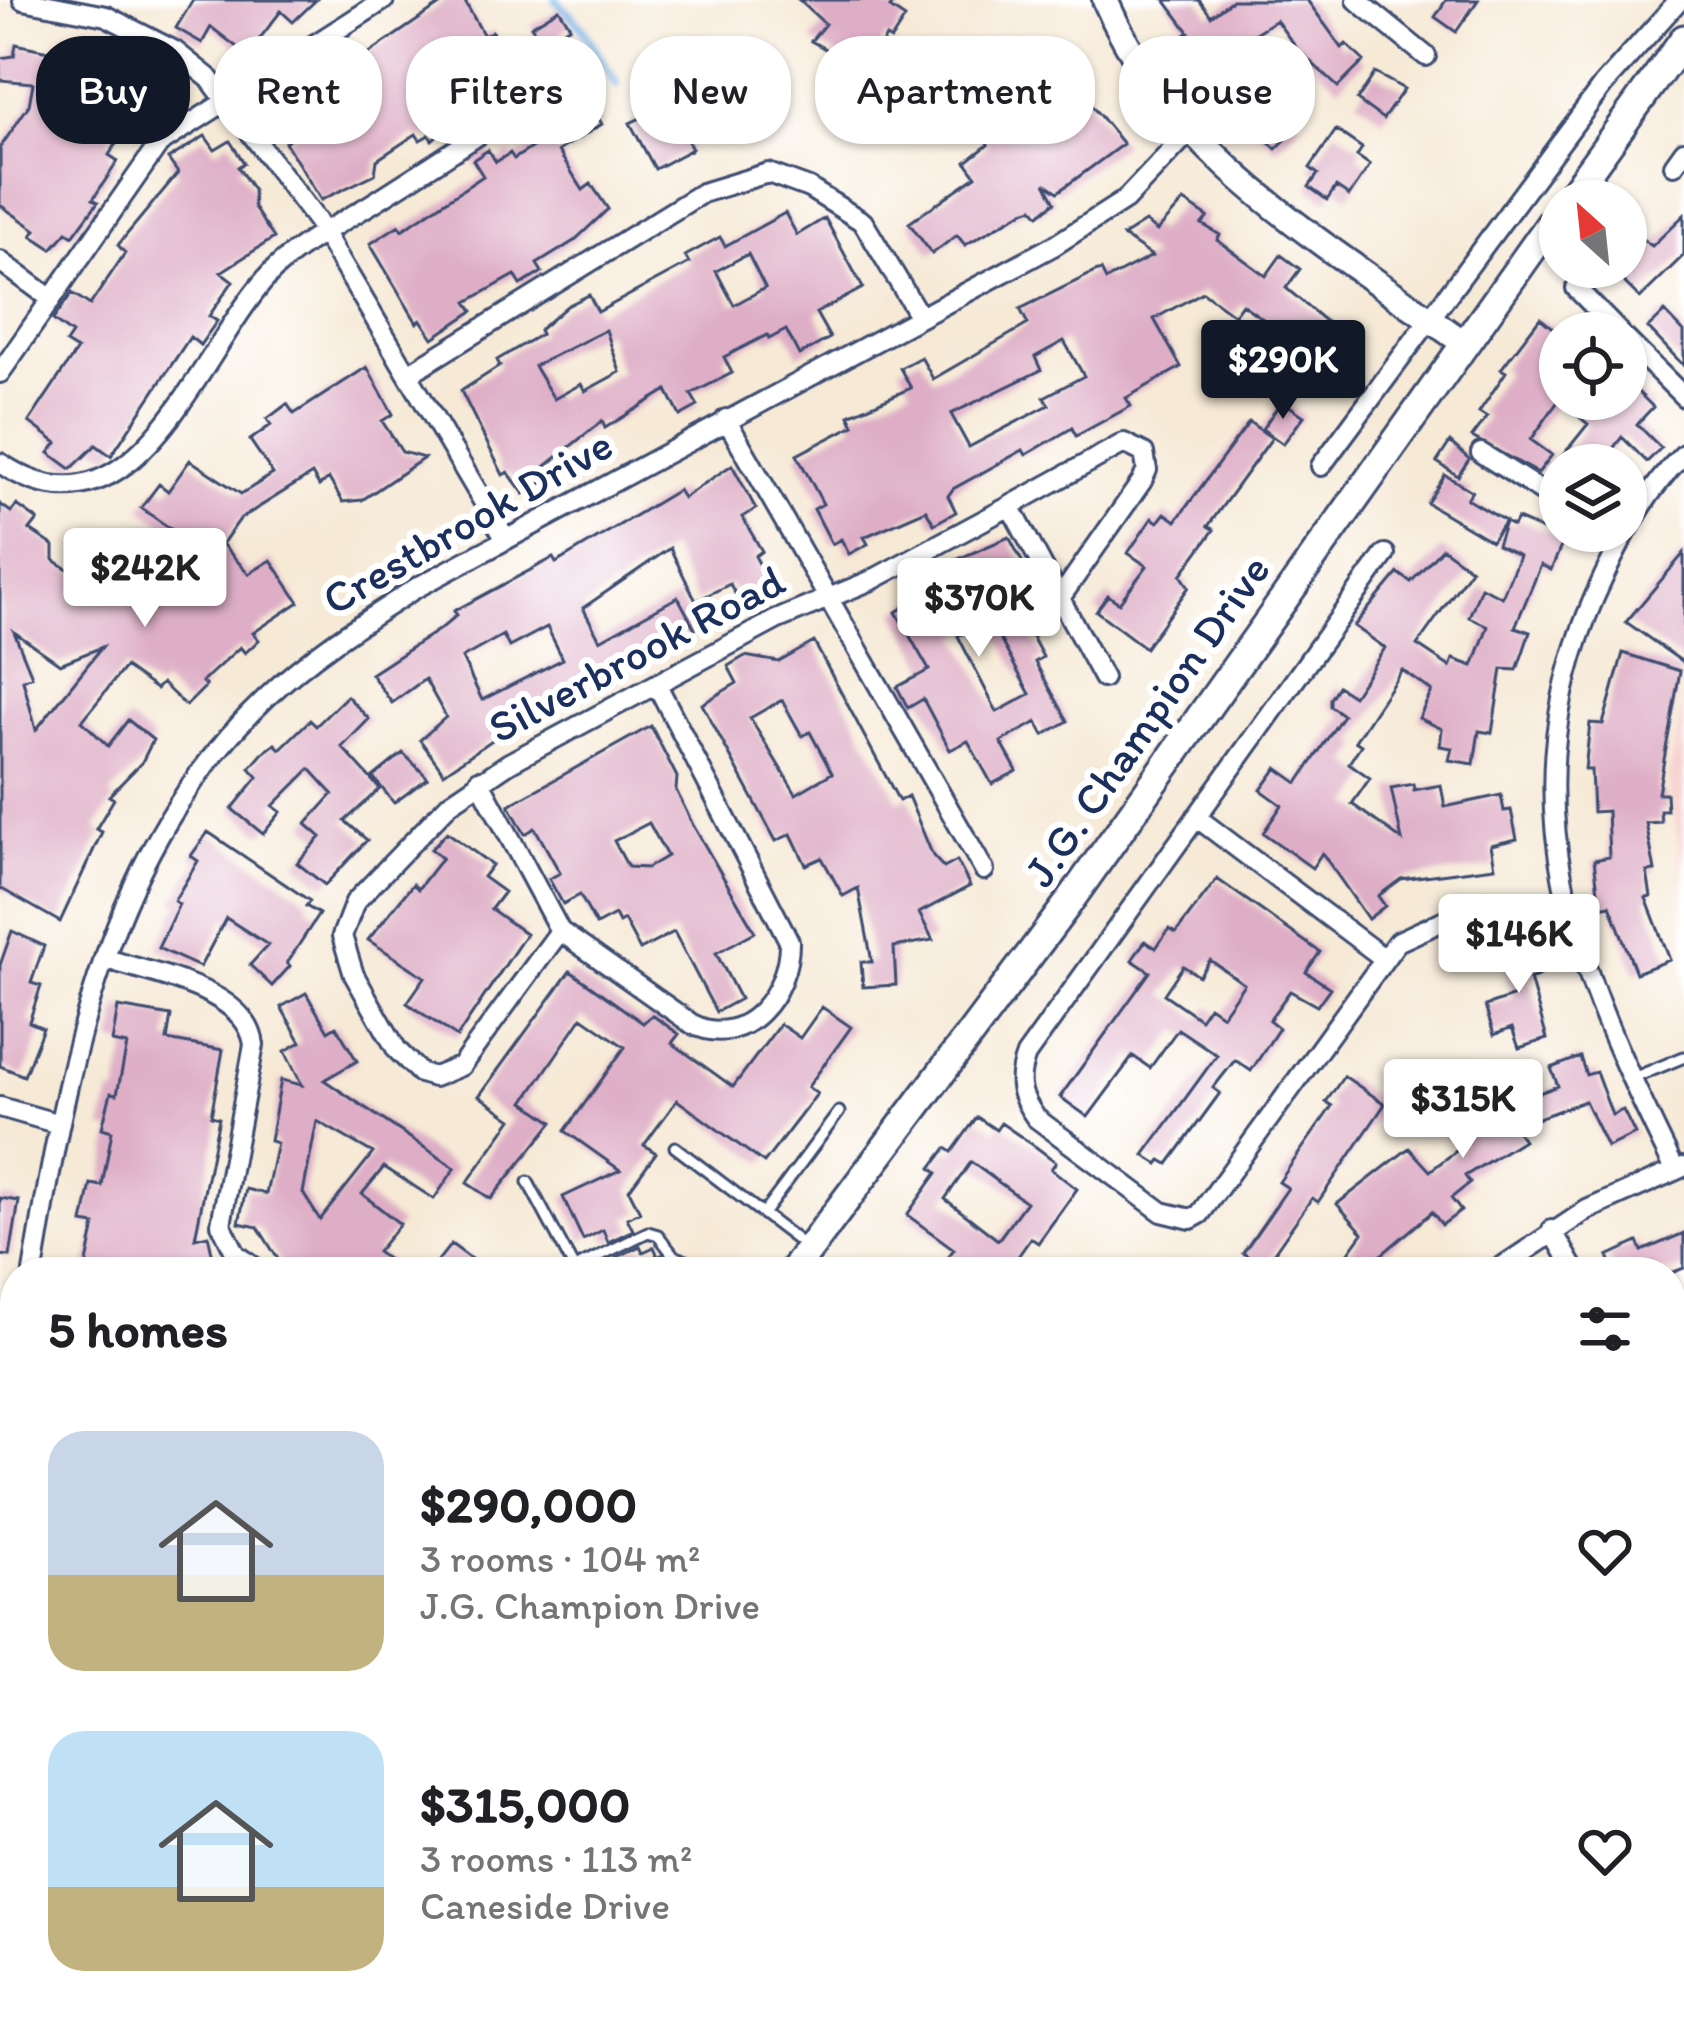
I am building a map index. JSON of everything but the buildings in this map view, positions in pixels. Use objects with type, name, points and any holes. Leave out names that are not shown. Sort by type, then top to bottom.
[{"type":"main road","points":[[1582,180],[1684,39]]},
{"type":"main road","name":"J.G. Champion Drive","points":[[804,1257],[1067,905],[1539,240]]},
{"type":"street","points":[[23,0],[79,3],[175,51],[214,88]]},
{"type":"street","points":[[328,36],[384,0]]},
{"type":"street","points":[[1105,0],[1121,36]]},
{"type":"street","points":[[1357,0],[1426,56]]},
{"type":"street","points":[[1321,466],[1603,85],[1679,0]]},
{"type":"street","points":[[0,373],[159,144],[214,110]]},
{"type":"street","points":[[259,144],[323,233],[506,540]]},
{"type":"street","points":[[0,463],[38,481],[66,485],[118,471],[149,445],[176,411],[274,269],[462,144]]},
{"type":"street","name":"Crestbrook Drive","points":[[36,1257],[59,1124],[104,958],[147,849],[200,774],[266,697],[400,598],[1126,200],[1178,144]]},
{"type":"street","points":[[1202,144],[1259,196],[1465,344]]},
{"type":"street","points":[[410,374],[702,193],[768,173],[809,188],[863,222],[920,317]]},
{"type":"street","points":[[0,260],[50,298]]},
{"type":"street","points":[[1576,288],[1600,312]]},
{"type":"street","points":[[1647,360],[1684,397]]},
{"type":"street","points":[[726,419],[984,871]]},
{"type":"street","name":"Silverbrook Road","points":[[479,780],[560,931],[472,1052],[450,1075],[434,1078],[406,1061],[354,975],[342,936],[355,902],[479,780],[830,596],[921,556],[1124,443],[1144,453],[1147,470],[1060,598]]},
{"type":"street","points":[[1481,453],[1539,490]]},
{"type":"street","points":[[1647,496],[1684,454]]},
{"type":"street","points":[[1010,506],[1103,678]]},
{"type":"street","points":[[1514,1257],[1552,1229],[1679,1168],[1631,1078],[1591,987],[1564,904],[1553,815],[1557,718],[1606,552]]},
{"type":"street","points":[[1384,554],[1026,1055],[1018,1075],[1024,1100],[1036,1118],[1162,1212],[1191,1219],[1200,1214],[1382,957],[1417,929],[1458,914],[1564,904]]},
{"type":"street","points":[[560,931],[711,1034],[725,1035],[754,1020],[786,977],[786,928],[657,685]]},
{"type":"street","points":[[1196,817],[1382,957]]},
{"type":"street","points":[[104,958],[217,998],[250,1025],[254,1045],[220,1223],[240,1257]]},
{"type":"street","points":[[0,1107],[59,1124]]},
{"type":"street","points":[[1552,1229],[1568,1257]]},
{"type":"lane","points":[[1631,1078],[1684,1057]]},
{"type":"lane","points":[[763,1214],[839,1112]]},
{"type":"lane","points":[[675,1147],[763,1214],[798,1257]]},
{"type":"lane","points":[[528,1182],[564,1257]]},
{"type":"lane","points":[[597,1257],[648,1232],[655,1232],[674,1256]]},
{"type":"shaded area","points":[[1684,693],[1684,898],[1669,773]]},
{"type":"waterway","points":[[556,0],[582,27],[617,84]]}]
